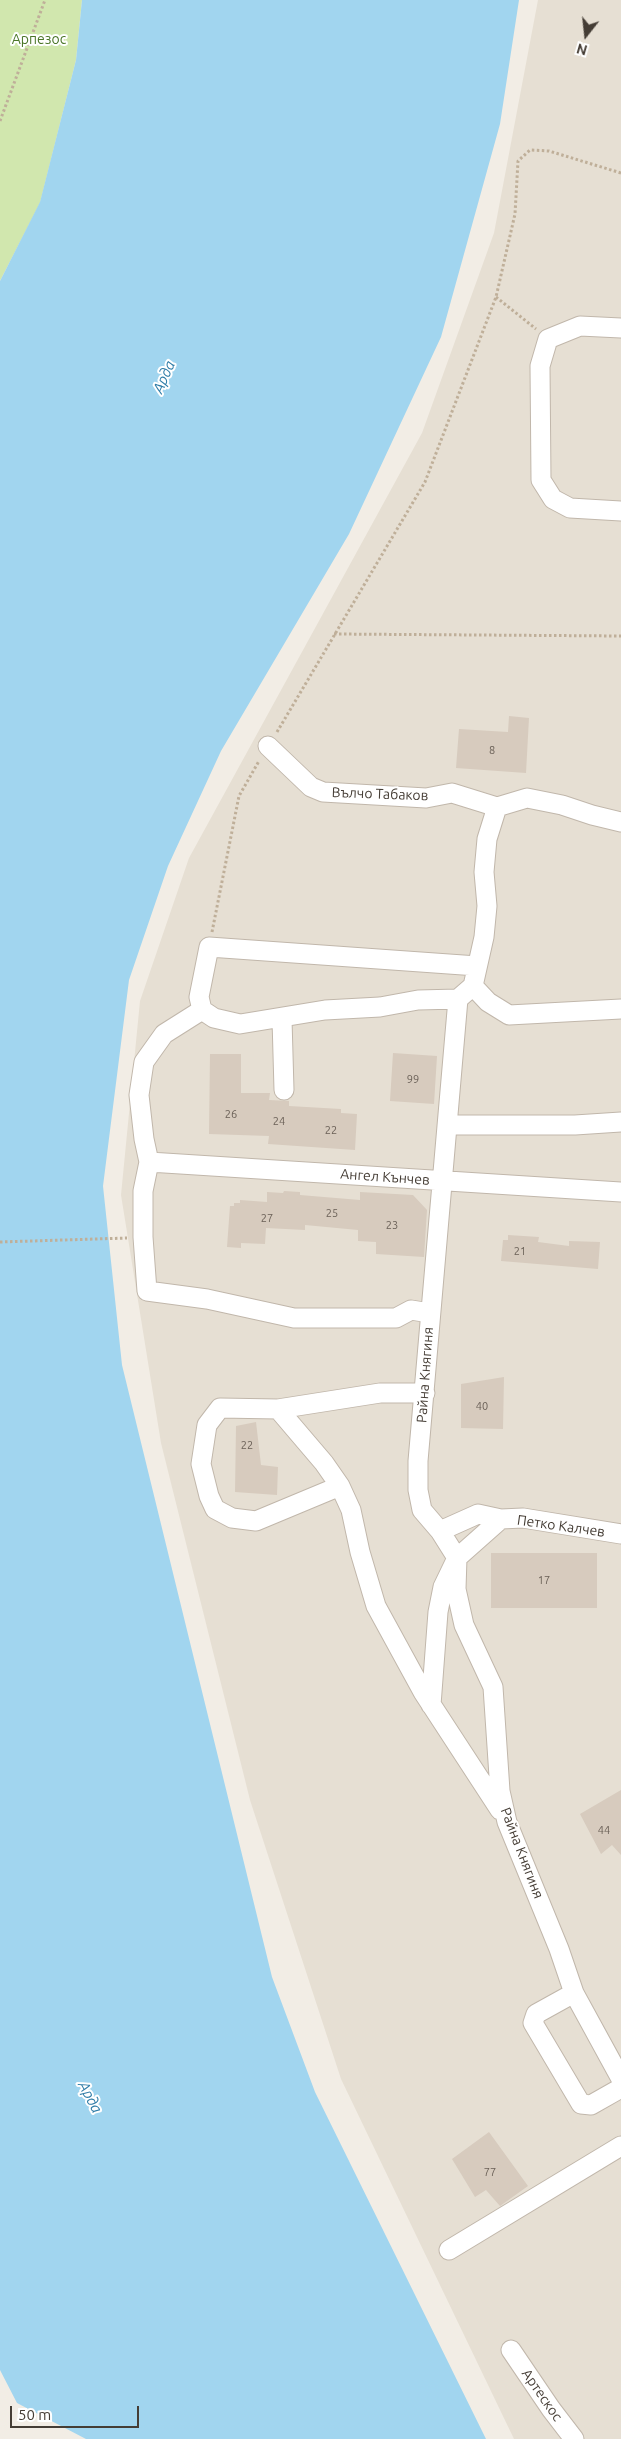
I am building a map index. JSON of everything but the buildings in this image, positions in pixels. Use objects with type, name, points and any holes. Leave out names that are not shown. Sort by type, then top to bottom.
[{"type":"street","points":[[621,328],[580,326],[548,339],[540,366],[541,480],[553,499],[570,508],[621,511]]},
{"type":"street","name":"Вълчо Табаков","points":[[268,746],[311,787],[323,792],[426,798],[452,793],[497,807]]},
{"type":"street","points":[[477,966],[209,947],[199,997],[202,1010],[214,1018],[240,1024],[282,1019],[326,1010],[380,1007],[418,1000],[458,999],[473,986],[484,937],[486,914],[484,872],[487,839],[497,807],[527,798],[621,822]]},
{"type":"street","points":[[473,986],[488,1002],[509,1015],[621,1009]]},
{"type":"street","name":"Райна Княгиня","points":[[458,999],[418,1461],[418,1490],[422,1510],[440,1531],[457,1558],[456,1589],[464,1625],[493,1686],[500,1791],[507,1822],[555,1940],[574,1993],[621,2079]]},
{"type":"street","points":[[202,1010],[164,1034],[144,1062],[139,1095],[144,1139],[149,1162],[143,1191],[143,1237],[147,1291],[207,1299],[294,1318],[396,1318],[411,1310],[430,1314]]},
{"type":"street","points":[[282,1019],[284,1090]]},
{"type":"street","points":[[447,1125],[575,1125],[621,1122]]},
{"type":"street","name":"Ангел Кънчев","points":[[149,1162],[621,1192]]},
{"type":"street","points":[[340,1486],[256,1521],[232,1518],[215,1509],[209,1496],[200,1464],[207,1425],[220,1408],[278,1409],[380,1393],[425,1393]]},
{"type":"street","points":[[278,1409],[324,1463],[340,1486],[351,1510],[360,1552],[376,1606],[431,1705],[507,1822]]},
{"type":"street","name":"Петко Калчев","points":[[440,1531],[478,1514],[501,1519],[523,1518],[621,1534]]},
{"type":"street","points":[[431,1705],[438,1612],[443,1587],[457,1558],[501,1519]]},
{"type":"street","points":[[574,1993],[536,2014],[533,2023],[582,2104],[591,2105],[621,2088]]},
{"type":"street","points":[[449,2250],[621,2146]]},
{"type":"street","name":"Артескос","points":[[511,2350],[574,2439]]},
{"type":"path","points":[[0,121],[45,0]]},
{"type":"path","points":[[209,947],[239,796],[425,482],[496,297],[515,214],[518,161],[530,150],[549,151],[621,173]]},
{"type":"path","points":[[496,297],[548,339]]},
{"type":"path","points":[[334,634],[621,636]]},
{"type":"path","points":[[0,1242],[112,1238]]},
{"type":"shaded area","points":[[538,0],[621,0],[621,2439],[514,2439],[341,2079],[250,1800],[161,1443],[121,1195],[140,1001],[189,858],[422,433],[494,233]]},
{"type":"green space","name":"Арпезос","points":[[0,0],[82,0],[76,60],[40,203],[0,281]]},
{"type":"water","name":"Арда","points":[[82,0],[519,0],[500,124],[441,337],[349,534],[221,751],[168,866],[129,980],[103,1186],[122,1365],[272,1977],[315,2092],[486,2439],[86,2439],[17,2403],[0,2370],[0,281],[40,202],[76,60]]}]
